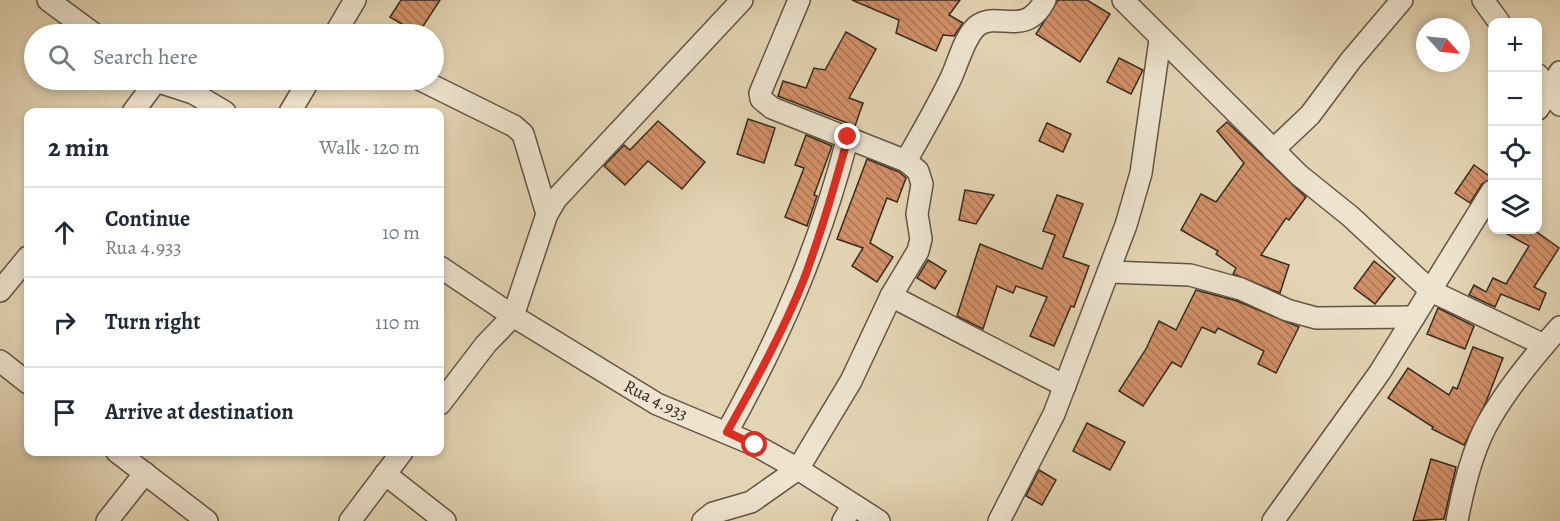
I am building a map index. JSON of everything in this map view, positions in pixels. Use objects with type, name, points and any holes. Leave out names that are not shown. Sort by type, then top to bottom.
[{"type":"street","points":[[48,0],[80,24]]},
{"type":"street","points":[[342,24],[355,0]]},
{"type":"street","points":[[444,399],[486,344],[513,316],[547,214],[556,199],[595,154],[742,0]]},
{"type":"street","points":[[703,521],[713,513],[751,501],[798,469],[851,381],[891,296],[918,251],[921,239],[917,214],[922,184],[918,171],[906,161],[772,108],[761,99],[760,93],[799,0]]},
{"type":"street","points":[[906,161],[950,81],[973,31],[982,24],[1031,19],[1038,14],[1045,0]]},
{"type":"street","points":[[1123,0],[1160,40],[1273,150],[1431,291],[1544,345]]},
{"type":"street","points":[[1273,150],[1310,115],[1351,60],[1402,0]]},
{"type":"street","points":[[1482,0],[1495,18]]},
{"type":"street","points":[[999,521],[1065,386],[1110,272],[1141,173],[1160,40]]},
{"type":"street","points":[[1542,102],[1552,85]]},
{"type":"street","points":[[136,108],[148,90]]},
{"type":"street","points":[[184,90],[218,108]]},
{"type":"street","points":[[292,108],[303,90]]},
{"type":"street","points":[[441,90],[514,126],[523,134],[547,214]]},
{"type":"street","points":[[727,432],[768,358],[803,279],[834,188],[848,137]]},
{"type":"street","points":[[1272,521],[1329,446],[1431,291],[1488,198]]},
{"type":"street","points":[[0,291],[24,261]]},
{"type":"street","name":"Rua 4.933","points":[[444,270],[513,316],[657,404],[727,432],[798,469],[848,513],[879,521]]},
{"type":"street","points":[[1110,272],[1190,275],[1241,290],[1287,310],[1316,318],[1414,317]]},
{"type":"street","points":[[891,296],[1065,386]]},
{"type":"street","points":[[1457,521],[1464,487],[1488,421],[1525,367],[1560,327]]},
{"type":"street","points":[[0,361],[24,380]]},
{"type":"street","points":[[127,456],[207,521]]},
{"type":"street","points":[[350,521],[399,456]]},
{"type":"street","points":[[107,521],[145,472]]},
{"type":"street","points":[[385,474],[445,521]]},
{"type":"building","points":[[401,0],[440,0],[424,24],[402,24],[390,17]]},
{"type":"building","points":[[852,0],[960,0],[949,15],[963,23],[954,36],[943,35],[936,51],[896,33],[899,20]]},
{"type":"building","points":[[1058,0],[1087,0],[1110,14],[1080,62],[1036,34]]},
{"type":"building","points":[[846,32],[876,49],[849,98],[863,103],[855,126],[778,96],[783,81],[806,88],[814,68],[825,70]]},
{"type":"building","points":[[1119,58],[1143,70],[1131,94],[1107,82]]},
{"type":"building","points":[[748,119],[775,128],[764,163],[737,154]]},
{"type":"building","points":[[658,121],[705,162],[682,189],[648,161],[625,185],[604,166],[624,145],[630,150]]},
{"type":"building","points":[[1227,122],[1306,197],[1289,220],[1286,218],[1261,255],[1289,265],[1280,293],[1233,274],[1236,268],[1216,254],[1218,251],[1181,230],[1201,194],[1216,202],[1244,163],[1217,131]]},
{"type":"building","points":[[1047,123],[1071,134],[1063,152],[1039,141]]},
{"type":"building","points":[[806,135],[832,146],[814,195],[817,196],[807,226],[785,217],[804,168],[795,165]]},
{"type":"building","points":[[867,159],[899,172],[906,178],[897,202],[887,198],[870,243],[893,257],[877,282],[852,266],[863,248],[837,239]]},
{"type":"building","points":[[1474,165],[1488,175],[1488,180],[1482,184],[1470,203],[1455,193]]},
{"type":"building","points":[[965,190],[994,195],[976,224],[959,220]]},
{"type":"building","points":[[1057,195],[1083,204],[1063,257],[1089,266],[1074,307],[1071,306],[1054,346],[1030,336],[1047,297],[1016,286],[1013,293],[997,286],[983,329],[957,316],[980,244],[1042,269],[1055,235],[1043,231]]},
{"type":"building","points":[[1507,234],[1540,234],[1559,248],[1534,287],[1546,293],[1539,310],[1501,294],[1495,307],[1469,295],[1474,285],[1486,292],[1493,278],[1506,284],[1529,246]]},
{"type":"building","points":[[928,260],[946,271],[935,289],[917,278]]},
{"type":"building","points":[[1374,261],[1395,278],[1375,304],[1354,288]]},
{"type":"building","points":[[1196,290],[1237,301],[1299,327],[1276,373],[1258,364],[1264,351],[1218,328],[1215,333],[1202,327],[1181,367],[1172,362],[1143,406],[1119,391],[1146,349],[1159,321],[1176,330]]},
{"type":"building","points":[[1438,308],[1474,326],[1465,349],[1427,334]]},
{"type":"building","points":[[1473,347],[1503,358],[1486,402],[1464,445],[1432,429],[1433,427],[1388,398],[1408,368],[1449,395],[1453,387],[1457,389]]},
{"type":"building","points":[[1087,423],[1125,442],[1110,470],[1073,451]]},
{"type":"building","points":[[1431,459],[1456,467],[1444,519],[1413,521]]},
{"type":"building","points":[[1039,470],[1056,480],[1042,505],[1026,496]]},
{"type":"route","points":[[755,445],[727,432],[768,358],[803,279],[834,188],[848,137]]}]
